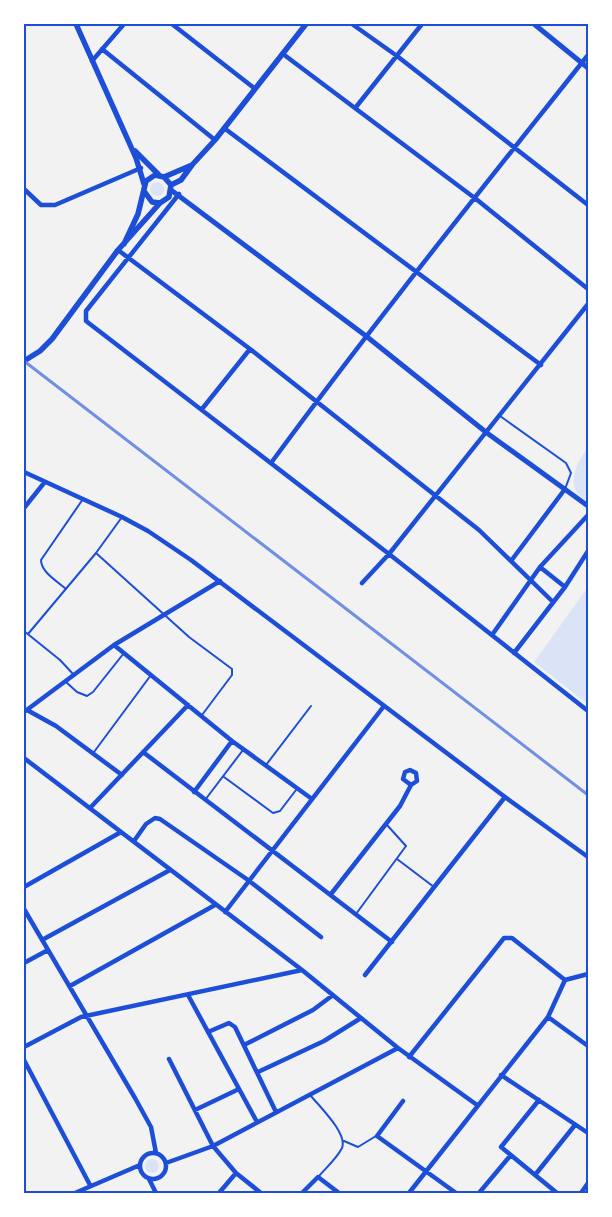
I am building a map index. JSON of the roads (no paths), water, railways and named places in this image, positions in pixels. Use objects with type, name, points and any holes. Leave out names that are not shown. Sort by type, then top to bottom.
[{"type":"main road","points":[[76,24],[141,168],[144,192],[138,214],[124,244]]},
{"type":"main road","points":[[24,361],[40,351],[52,339],[118,250],[160,203],[167,200],[171,188],[181,180],[215,140],[306,24]]},
{"type":"main road","points":[[131,147],[171,188]]},
{"type":"main road","points":[[144,184],[148,178],[161,176],[192,165]]},
{"type":"main road","points":[[144,192],[152,202],[160,203]]},
{"type":"street","points":[[92,61],[124,24]]},
{"type":"street","points":[[172,24],[254,88]]},
{"type":"street","points":[[352,24],[397,56],[588,205]]},
{"type":"street","points":[[356,107],[422,24]]},
{"type":"street","points":[[534,24],[588,68]]},
{"type":"street","points":[[102,49],[215,140]]},
{"type":"street","points":[[283,54],[476,199],[588,290]]},
{"type":"street","points":[[271,463],[415,272],[476,199],[588,55]]},
{"type":"street","points":[[224,128],[541,365]]},
{"type":"street","points":[[24,190],[41,205],[55,205],[141,168]]},
{"type":"street","points":[[171,188],[366,336],[487,433],[588,506]]},
{"type":"street","points":[[179,194],[86,311],[86,321],[389,554],[588,711]]},
{"type":"street","points":[[118,250],[130,257],[250,349],[479,530],[553,602]]},
{"type":"street","points":[[362,583],[389,554],[588,304]]},
{"type":"street","points":[[202,410],[250,349]]},
{"type":"street","points":[[24,472],[148,531],[220,581],[505,797],[588,857]]},
{"type":"street","points":[[24,508],[44,483]]},
{"type":"street","points":[[511,561],[565,489]]},
{"type":"street","points":[[492,635],[540,568],[588,515]]},
{"type":"street","points":[[514,653],[564,587],[588,551]]},
{"type":"street","points":[[540,568],[564,587]]},
{"type":"street","points":[[122,775],[56,726],[25,711],[114,645],[220,581]]},
{"type":"street","points":[[114,645],[232,741],[312,799]]},
{"type":"street","points":[[90,808],[188,704]]},
{"type":"street","points":[[225,912],[384,706]]},
{"type":"street","points":[[194,792],[232,741]]},
{"type":"street","points":[[143,752],[392,942]]},
{"type":"street","points":[[24,758],[302,970],[398,1048],[477,1105]]},
{"type":"street","points":[[331,894],[386,824],[408,794],[411,785]]},
{"type":"street","points":[[365,975],[505,797]]},
{"type":"street","points":[[134,841],[146,824],[155,818],[160,819],[248,880],[321,937]]},
{"type":"street","points":[[24,887],[121,832]]},
{"type":"street","points":[[42,940],[170,870]]},
{"type":"street","points":[[70,986],[215,905]]},
{"type":"street","points":[[24,909],[88,1016],[150,1127],[156,1153],[166,1163],[162,1176],[156,1179],[149,1179]]},
{"type":"street","points":[[410,1057],[504,938],[512,938],[565,980]]},
{"type":"street","points":[[24,963],[48,950]]},
{"type":"street","points":[[24,1047],[72,1020],[302,970]]},
{"type":"street","points":[[565,980],[588,974]]},
{"type":"street","points":[[409,1193],[548,1017],[565,980]]},
{"type":"street","points":[[188,995],[256,1122]]},
{"type":"street","points":[[244,1044],[313,1010],[333,995]]},
{"type":"street","points":[[548,1017],[588,1046]]},
{"type":"street","points":[[258,1072],[324,1041],[361,1018]]},
{"type":"street","points":[[208,1032],[229,1023],[235,1026],[276,1112]]},
{"type":"street","points":[[166,1163],[213,1146],[398,1048]]},
{"type":"street","points":[[169,1059],[213,1146],[236,1173],[261,1193]]},
{"type":"street","points":[[24,1060],[90,1185]]},
{"type":"street","points":[[501,1075],[588,1133]]},
{"type":"street","points":[[195,1110],[239,1089]]},
{"type":"street","points":[[402,1100],[378,1136],[456,1193]]},
{"type":"street","points":[[539,1100],[501,1147],[557,1193]]},
{"type":"street","points":[[535,1175],[575,1125]]},
{"type":"street","points":[[75,1193],[90,1185],[140,1166],[145,1156],[156,1153]]},
{"type":"street","points":[[479,1193],[510,1156]]},
{"type":"street","points":[[140,1166],[141,1171],[149,1179],[156,1193]]},
{"type":"street","points":[[219,1193],[236,1173]]},
{"type":"street","points":[[302,1193],[318,1177],[340,1193]]},
{"type":"street","points":[[580,1193],[588,1183]]},
{"type":"lane","points":[[500,416],[566,463],[572,474],[565,489]]},
{"type":"lane","points":[[66,589],[45,571],[41,560],[84,499]]},
{"type":"lane","points":[[28,634],[96,553],[122,517]]},
{"type":"lane","points":[[96,553],[163,615],[234,672],[202,716]]},
{"type":"lane","points":[[24,632],[60,660],[74,675]]},
{"type":"lane","points":[[65,681],[77,692],[87,696],[124,653]]},
{"type":"lane","points":[[93,752],[150,675]]},
{"type":"lane","points":[[266,764],[311,706]]},
{"type":"lane","points":[[205,800],[244,749]]},
{"type":"lane","points":[[224,777],[273,813],[280,811],[297,788]]},
{"type":"lane","points":[[356,914],[406,846],[386,824]]},
{"type":"lane","points":[[398,859],[434,887]]},
{"type":"lane","points":[[309,1094],[341,1132],[344,1141],[342,1149],[318,1177]]},
{"type":"lane","points":[[344,1141],[358,1147],[378,1136]]},
{"type":"railway","points":[[24,361],[588,795]]}]
